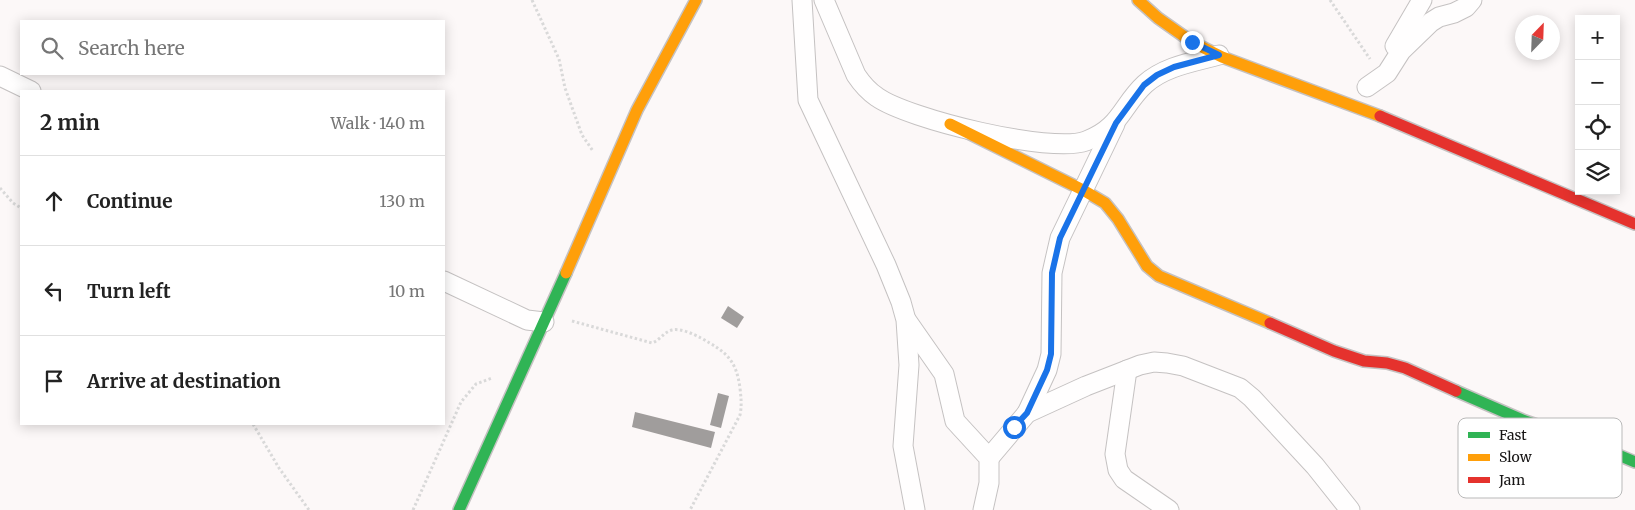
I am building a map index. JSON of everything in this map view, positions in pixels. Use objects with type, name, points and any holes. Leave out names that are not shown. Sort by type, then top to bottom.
[{"type":"street","points":[[459,510],[637,110],[696,0]]},
{"type":"street","points":[[802,0],[808,100],[886,265],[906,320],[909,365],[903,446],[915,510]]},
{"type":"street","points":[[824,0],[856,75],[864,86],[878,98],[926,119],[1016,140],[1069,145],[1086,141],[1116,123]]},
{"type":"street","points":[[1138,0],[1158,18],[1192,42],[1219,55],[1385,118],[1632,220]]},
{"type":"street","points":[[1350,105],[1367,87],[1378,71],[1422,0]]},
{"type":"street","points":[[1367,87],[1387,73],[1401,51],[1431,22],[1466,7],[1472,0]]},
{"type":"street","points":[[983,510],[988,483],[989,458],[1027,413],[1047,370],[1051,354],[1052,273],[1060,238],[1116,123],[1144,85],[1157,75],[1174,67],[1219,55]]},
{"type":"street","points":[[0,76],[29,90]]},
{"type":"street","points":[[950,124],[1083,190],[1105,203],[1118,219],[1147,266],[1158,276],[1334,351],[1364,361],[1387,362],[1405,368],[1518,418]]},
{"type":"street","points":[[445,281],[527,320],[544,322]]},
{"type":"street","points":[[906,320],[944,374],[955,421],[989,458]]},
{"type":"street","points":[[1027,413],[1086,386],[1140,365],[1154,362],[1183,366],[1240,388],[1252,398],[1315,466],[1350,510]]},
{"type":"street","points":[[1127,370],[1115,454],[1118,470],[1124,479],[1169,510]]},
{"type":"street","points":[[1622,457],[1635,462]]},
{"type":"path","points":[[532,0],[559,59],[565,88],[582,135],[589,147],[611,169]]},
{"type":"path","points":[[1330,0],[1378,71]]},
{"type":"path","points":[[0,188],[13,203],[20,207]]},
{"type":"path","points":[[556,295],[562,311],[571,320],[652,343],[672,330],[681,330],[716,347],[730,359],[737,372],[742,401],[740,415],[690,510]]},
{"type":"path","points":[[413,510],[461,402],[470,390],[483,380],[522,372]]},
{"type":"path","points":[[254,425],[279,468],[309,510]]},
{"type":"building","points":[[728,306],[744,317],[737,328],[721,318]]},
{"type":"building","points":[[718,393],[729,396],[721,428],[710,425]]},
{"type":"building","points":[[635,412],[715,432],[711,448],[632,427]]},
{"type":"traffic: fast","points":[[459,510],[566,273]]},
{"type":"traffic: fast","points":[[1456,391],[1518,418]]},
{"type":"traffic: fast","points":[[1622,457],[1635,462]]},
{"type":"traffic: slow","points":[[566,273],[637,110],[696,0]]},
{"type":"traffic: slow","points":[[1138,0],[1158,18],[1192,42],[1222,57],[1380,116]]},
{"type":"traffic: slow","points":[[950,124],[1083,190],[1105,203],[1118,219],[1147,266],[1159,276],[1270,323]]},
{"type":"traffic: jam","points":[[1380,116],[1635,224]]},
{"type":"traffic: jam","points":[[1270,323],[1334,351],[1364,361],[1387,363],[1405,368],[1456,391]]},
{"type":"route","points":[[1014,427],[1027,413],[1047,370],[1051,354],[1052,273],[1060,238],[1116,123],[1144,85],[1157,75],[1174,67],[1219,55],[1192,42]]}]
